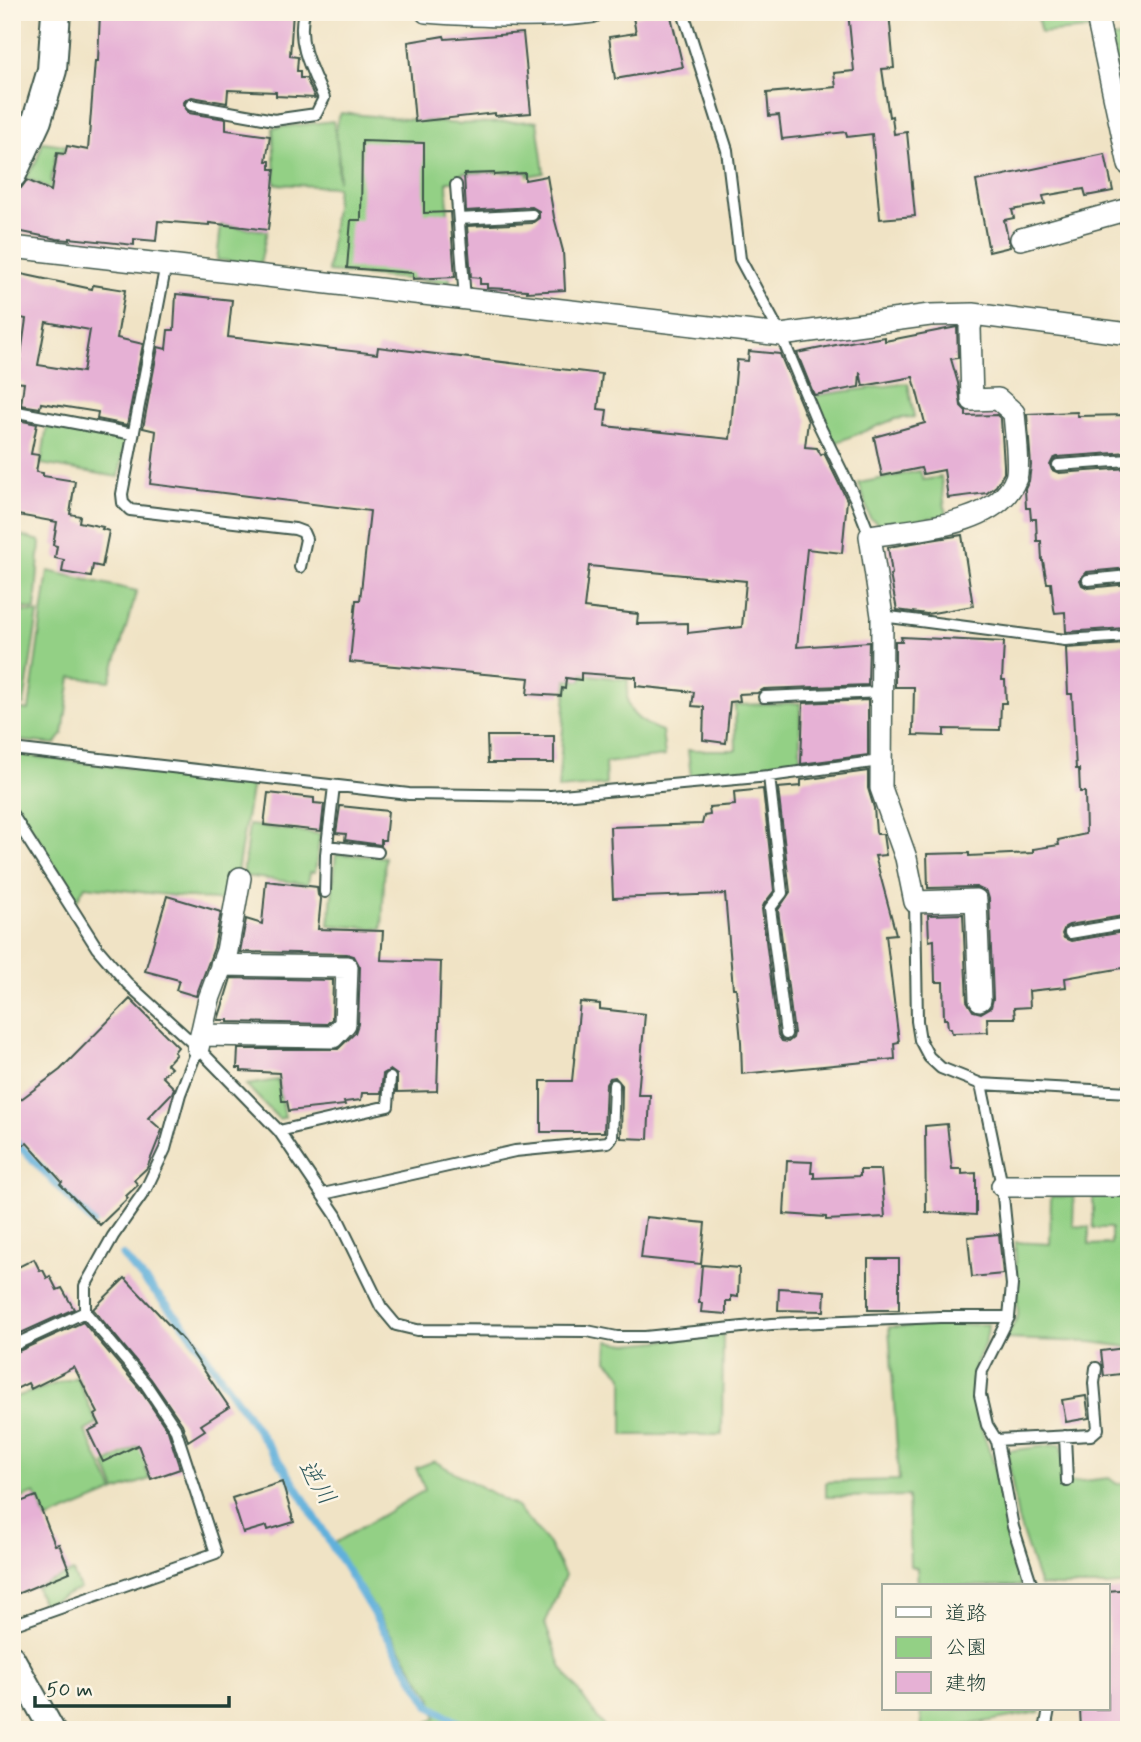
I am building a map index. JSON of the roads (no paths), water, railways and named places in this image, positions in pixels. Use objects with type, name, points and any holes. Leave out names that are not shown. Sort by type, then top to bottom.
[{"type":"main road","points":[[12,174],[37,120],[52,70],[56,12]]},
{"type":"street","points":[[436,13],[506,17],[564,16],[593,12]]},
{"type":"street","points":[[1096,12],[1129,165]]},
{"type":"street","points":[[1021,239],[1129,209]]},
{"type":"street","points":[[12,247],[781,335],[930,315],[973,314],[1129,334]]},
{"type":"street","points":[[973,314],[970,328],[972,400],[998,399],[1014,413],[1017,477],[1004,498],[965,521],[870,536],[882,616],[881,788],[905,858],[915,902],[976,900],[980,1000]]},
{"type":"street","points":[[221,965],[347,967],[345,1024],[333,1037],[200,1042],[209,999],[221,965],[227,951],[240,878]]},
{"type":"street","points":[[1002,1186],[1129,1186]]},
{"type":"street","points":[[12,1658],[52,1730]]},
{"type":"lane","points":[[191,105],[274,120],[316,114],[324,99],[305,55],[301,26],[304,12]]},
{"type":"lane","points":[[683,12],[727,150],[740,259],[781,335],[870,536]]},
{"type":"lane","points":[[456,185],[465,299]]},
{"type":"lane","points":[[459,219],[532,215]]},
{"type":"lane","points":[[166,264],[122,494],[124,503],[130,510],[295,529],[303,532],[306,539],[300,567]]},
{"type":"lane","points":[[12,411],[133,434]]},
{"type":"lane","points":[[1058,465],[1129,460]]},
{"type":"lane","points":[[1088,580],[1129,576]]},
{"type":"lane","points":[[882,616],[1065,640],[1129,636]]},
{"type":"lane","points":[[764,697],[882,692]]},
{"type":"lane","points":[[12,749],[409,794],[551,796],[769,776],[880,761]]},
{"type":"lane","points":[[769,776],[782,892],[771,908],[786,1034]]},
{"type":"lane","points":[[325,892],[334,786]]},
{"type":"lane","points":[[12,814],[97,948],[127,983],[200,1042],[279,1130],[336,1214],[381,1307],[396,1325],[417,1330],[587,1331],[617,1337],[645,1337],[772,1324],[1009,1317]]},
{"type":"lane","points":[[327,846],[378,852]]},
{"type":"lane","points":[[915,902],[917,1021],[920,1040],[929,1057],[941,1068],[981,1084],[1129,1092]]},
{"type":"lane","points":[[1070,933],[1129,923]]},
{"type":"lane","points":[[12,1625],[216,1553],[175,1428],[145,1383],[85,1312],[85,1286],[113,1236],[146,1189],[165,1149],[180,1094],[200,1042]]},
{"type":"lane","points":[[279,1130],[388,1106],[390,1078]]},
{"type":"lane","points":[[981,1084],[1002,1186],[1012,1285],[1009,1317],[982,1371],[980,1395],[987,1425],[996,1440],[1013,1527],[1031,1584]]},
{"type":"lane","points":[[323,1194],[515,1151],[608,1142],[612,1137],[614,1085]]},
{"type":"lane","points":[[12,1346],[85,1312]]},
{"type":"lane","points":[[996,1440],[1091,1435],[1098,1429],[1094,1383],[1096,1368]]},
{"type":"lane","points":[[1065,1436],[1067,1481]]},
{"type":"lane","points":[[1045,1730],[1049,1710]]},
{"type":"waterway","name":"逆川","points":[[12,1138],[93,1223]]},
{"type":"waterway","name":"逆川","points":[[123,1256],[186,1327],[294,1483],[430,1706],[470,1730]]}]
